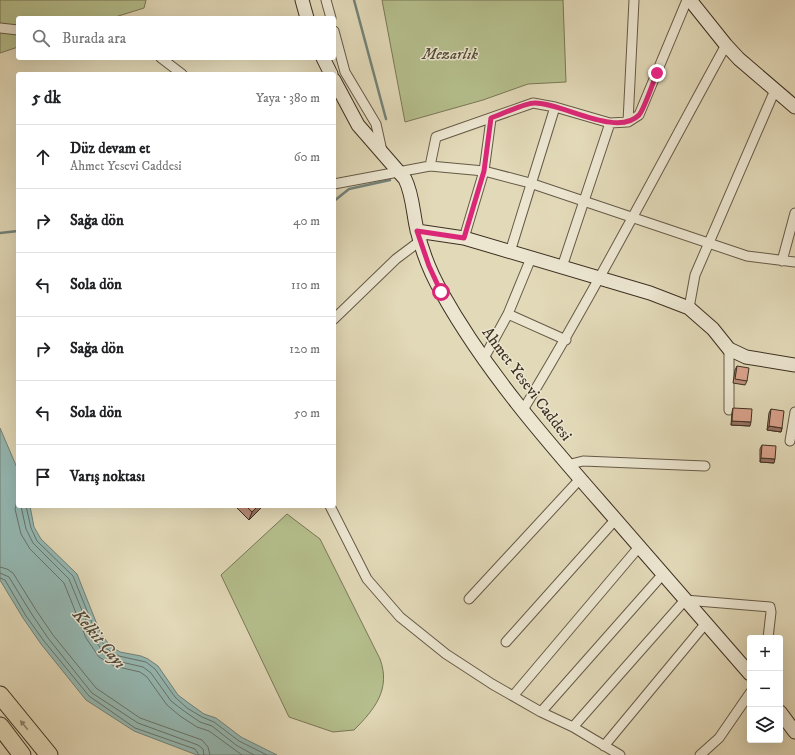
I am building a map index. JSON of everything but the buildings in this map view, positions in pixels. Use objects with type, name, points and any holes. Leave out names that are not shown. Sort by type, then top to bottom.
[{"type":"highway","points":[[0,695],[49,755]]},
{"type":"highway","points":[[0,726],[22,755]]},
{"type":"street","points":[[302,0],[306,16]]},
{"type":"street","points":[[326,0],[330,16]]},
{"type":"street","points":[[628,122],[634,0]]},
{"type":"street","points":[[430,166],[436,137],[533,103],[554,107],[610,123],[628,122],[639,115],[689,0],[726,45],[795,107]]},
{"type":"street","points":[[0,28],[16,30]]},
{"type":"street","points":[[336,37],[346,72],[376,124],[383,152]]},
{"type":"street","points":[[523,410],[566,340],[600,279],[631,217],[726,45]]},
{"type":"street","points":[[164,60],[179,72]]},
{"type":"street","points":[[324,60],[330,72]]},
{"type":"street","name":"Ahmet Yesevi Caddesi","points":[[336,84],[358,124],[400,172],[409,186],[418,236],[441,292],[484,358],[567,465],[747,671]]},
{"type":"street","points":[[689,308],[695,275],[775,90]]},
{"type":"street","points":[[510,252],[554,107]]},
{"type":"street","points":[[464,238],[484,171],[491,118]]},
{"type":"street","points":[[562,267],[610,123]]},
{"type":"street","points":[[336,184],[430,166],[484,171],[530,183],[747,256],[795,262]]},
{"type":"street","points":[[782,261],[795,213]]},
{"type":"street","points":[[336,317],[418,236],[464,238],[650,294],[689,308],[713,329],[730,349],[746,357],[795,365]]},
{"type":"street","points":[[484,358],[508,314],[531,258]]},
{"type":"street","points":[[508,314],[566,340]]},
{"type":"street","points":[[729,410],[730,349]]},
{"type":"street","points":[[790,441],[795,412]]},
{"type":"street","points":[[567,465],[583,461],[705,466]]},
{"type":"street","points":[[469,599],[580,479]]},
{"type":"street","points":[[331,508],[367,579],[400,617],[446,654],[513,696],[541,712],[573,726],[620,755]]},
{"type":"street","points":[[506,642],[615,520]]},
{"type":"street","points":[[513,696],[639,548]]},
{"type":"street","points":[[541,712],[663,574]]},
{"type":"street","points":[[573,726],[685,600],[770,607],[771,612],[768,635]]},
{"type":"street","points":[[604,746],[706,623]]},
{"type":"street","points":[[700,755],[719,738],[747,697]]},
{"type":"street","points":[[783,716],[795,732]]},
{"type":"green space","points":[[0,0],[146,0],[144,8],[118,16],[16,16],[16,48],[0,53]]},
{"type":"green space","name":"Mezarlık","points":[[382,0],[563,0],[566,82],[528,84],[483,100],[405,122]]},
{"type":"green space","points":[[287,514],[320,539],[380,659],[384,680],[379,698],[354,730],[333,732],[289,717],[221,575]]},
{"type":"water","name":"Kelkit Çayı","points":[[0,428],[16,465],[16,508],[30,508],[34,527],[41,539],[77,574],[100,632],[110,646],[120,652],[141,656],[148,659],[158,666],[178,695],[190,704],[204,714],[216,718],[241,737],[277,755],[197,755],[134,731],[86,700],[41,644],[0,580]]},
{"type":"waterway","points":[[354,0],[386,119]]},
{"type":"waterway","points":[[336,199],[349,189],[390,180]]},
{"type":"waterway","points":[[0,233],[16,231]]},
{"type":"route","points":[[441,292],[429,266],[417,231],[464,238],[484,171],[491,118],[533,103],[554,107],[610,123],[628,122],[639,115],[657,73]]}]
